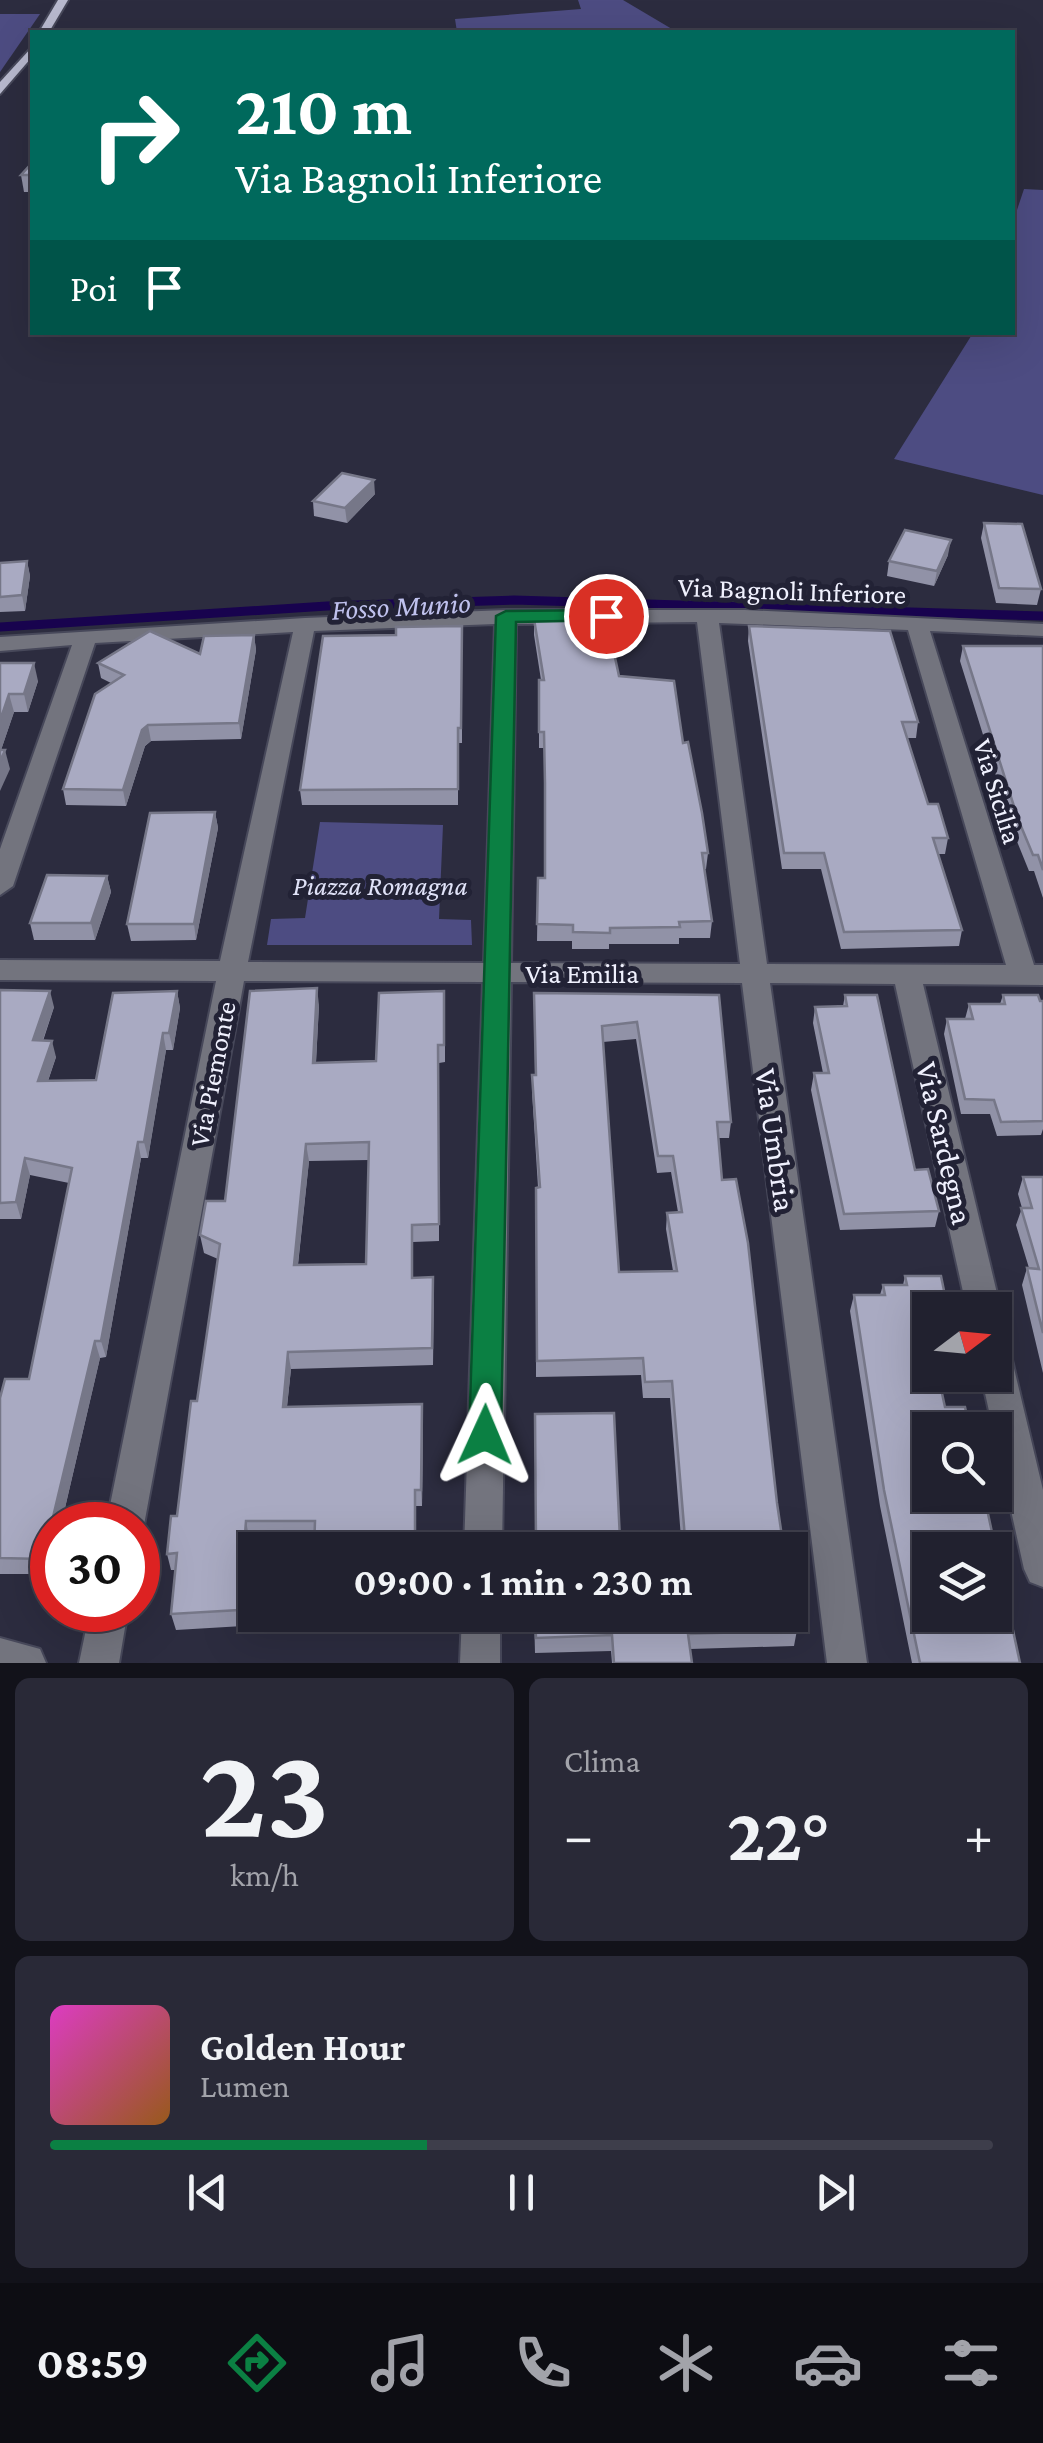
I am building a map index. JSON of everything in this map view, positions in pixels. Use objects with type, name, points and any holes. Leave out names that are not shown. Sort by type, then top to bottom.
[{"type":"main road","points":[[45,30],[64,0]]},
{"type":"main road","points":[[0,90],[30,52]]},
{"type":"street","name":"Via Bagnoli Inferiore","points":[[0,644],[304,624],[506,616],[707,616],[1043,630]]},
{"type":"street","points":[[482,1532],[506,616]]},
{"type":"street","name":"Via Umbria","points":[[707,616],[847,1663]]},
{"type":"street","name":"Via Piemonte","points":[[129,1502],[304,624]]},
{"type":"street","name":"Via Sicilia","points":[[917,624],[1033,975]]},
{"type":"street","points":[[0,886],[86,637]]},
{"type":"street","name":"Via Emilia","points":[[0,970],[1033,975]]},
{"type":"street","name":"Via Sardegna","points":[[906,975],[980,1292]]},
{"type":"street","points":[[1002,1392],[1043,1568]]},
{"type":"street","points":[[99,1663],[105,1632]]},
{"type":"street","points":[[480,1663],[481,1632]]},
{"type":"street","points":[[0,1658],[26,1663]]},
{"type":"green space","points":[[578,0],[623,0],[674,30],[457,30],[455,19],[581,9]]},
{"type":"green space","points":[[0,14],[40,14],[0,72]]},
{"type":"green space","points":[[1024,189],[1043,190],[1043,495],[894,459],[972,335],[1015,335],[1015,216]]},
{"type":"green space","name":"Piazza Romagna","points":[[320,822],[443,825],[439,919],[471,920],[472,945],[267,945],[271,919],[305,918]]},
{"type":"building","points":[[342,473],[374,480],[345,508],[313,501]]},
{"type":"building","points":[[984,523],[1022,524],[1041,589],[999,588]]},
{"type":"building","points":[[905,530],[951,540],[937,571],[889,561]]},
{"type":"building","points":[[27,561],[22,595],[0,597],[0,563]]},
{"type":"building","points":[[606,616],[619,676],[674,681],[683,743],[688,742],[702,813],[708,853],[702,853],[712,921],[679,922],[680,927],[610,928],[610,933],[573,932],[573,925],[537,924],[538,878],[545,878],[544,732],[539,732],[539,680],[544,680],[534,619]]},
{"type":"building","points":[[462,626],[458,789],[300,790],[323,636],[396,635],[396,627]]},
{"type":"building","points":[[749,626],[890,631],[918,722],[902,722],[928,804],[938,804],[948,838],[933,838],[962,930],[844,932],[824,853],[784,853]]},
{"type":"building","points":[[150,631],[200,654],[204,636],[254,635],[239,723],[148,725],[142,730],[123,790],[63,789],[95,694],[124,675],[98,663]]},
{"type":"building","points":[[963,646],[1043,646],[1043,870],[1018,819]]},
{"type":"building","points":[[0,663],[34,663],[24,694],[9,694],[0,721]]},
{"type":"building","points":[[215,812],[194,924],[127,924],[150,813]]},
{"type":"building","points":[[47,875],[107,876],[91,923],[30,923]]},
{"type":"building","points":[[317,988],[313,1063],[376,1061],[379,993],[444,991],[444,1045],[438,1045],[439,1224],[412,1225],[412,1278],[433,1277],[432,1348],[288,1352],[283,1407],[422,1404],[421,1490],[415,1490],[415,1532],[315,1532],[315,1521],[246,1521],[245,1532],[238,1532],[238,1610],[171,1614],[177,1553],[167,1554],[171,1516],[177,1516],[191,1401],[197,1401],[220,1244],[200,1235],[206,1201],[225,1201],[250,991]],"holes":[[[369,1142],[366,1264],[294,1265],[306,1144]]]},
{"type":"building","points":[[0,990],[50,991],[33,1040],[52,1041],[38,1081],[96,1080],[113,993],[177,991],[169,1033],[163,1033],[144,1142],[138,1142],[101,1341],[95,1341],[57,1502],[30,1502],[30,1559],[0,1558],[0,1398],[5,1379],[29,1379],[72,1168],[25,1158],[16,1202],[0,1203]]},
{"type":"building","points":[[534,993],[719,995],[731,1122],[717,1122],[722,1180],[736,1179],[748,1243],[781,1532],[685,1532],[672,1381],[645,1382],[643,1358],[537,1361],[536,1188],[540,1187],[532,1075],[536,1075]],"holes":[[[637,1022],[658,1156],[673,1156],[682,1212],[667,1213],[677,1271],[619,1272],[602,1026]]]},
{"type":"building","points":[[845,995],[877,995],[915,1170],[928,1169],[939,1211],[844,1214],[814,1073],[829,1073],[815,1007],[847,1006]]},
{"type":"building","points":[[1003,995],[1038,995],[1043,1001],[1043,1121],[1001,1122],[994,1100],[965,1099],[947,1019],[973,1019],[969,1004],[1005,1004]]},
{"type":"building","points":[[1023,1177],[1043,1177],[1043,1333],[1027,1268],[1039,1269],[1021,1208],[1032,1208]]},
{"type":"building","points":[[905,1276],[941,1276],[944,1292],[912,1292],[912,1392],[942,1392],[945,1407],[965,1407],[966,1412],[912,1412],[912,1512],[988,1512],[992,1532],[912,1532],[912,1625],[884,1490],[854,1295],[885,1295],[883,1285],[907,1285]]},
{"type":"building","points":[[614,1413],[620,1532],[536,1532],[535,1414]]},
{"type":"building","points":[[1012,1626],[1020,1663],[920,1663],[914,1632],[1012,1632]]},
{"type":"building","points":[[536,1632],[742,1632],[688,1634],[692,1663],[614,1663],[612,1635],[536,1638]]},
{"type":"waterway","name":"Fosso Munio","points":[[0,627],[327,606],[514,600],[1043,616]]},
{"type":"route","points":[[485,1435],[506,616],[606,616]]}]
